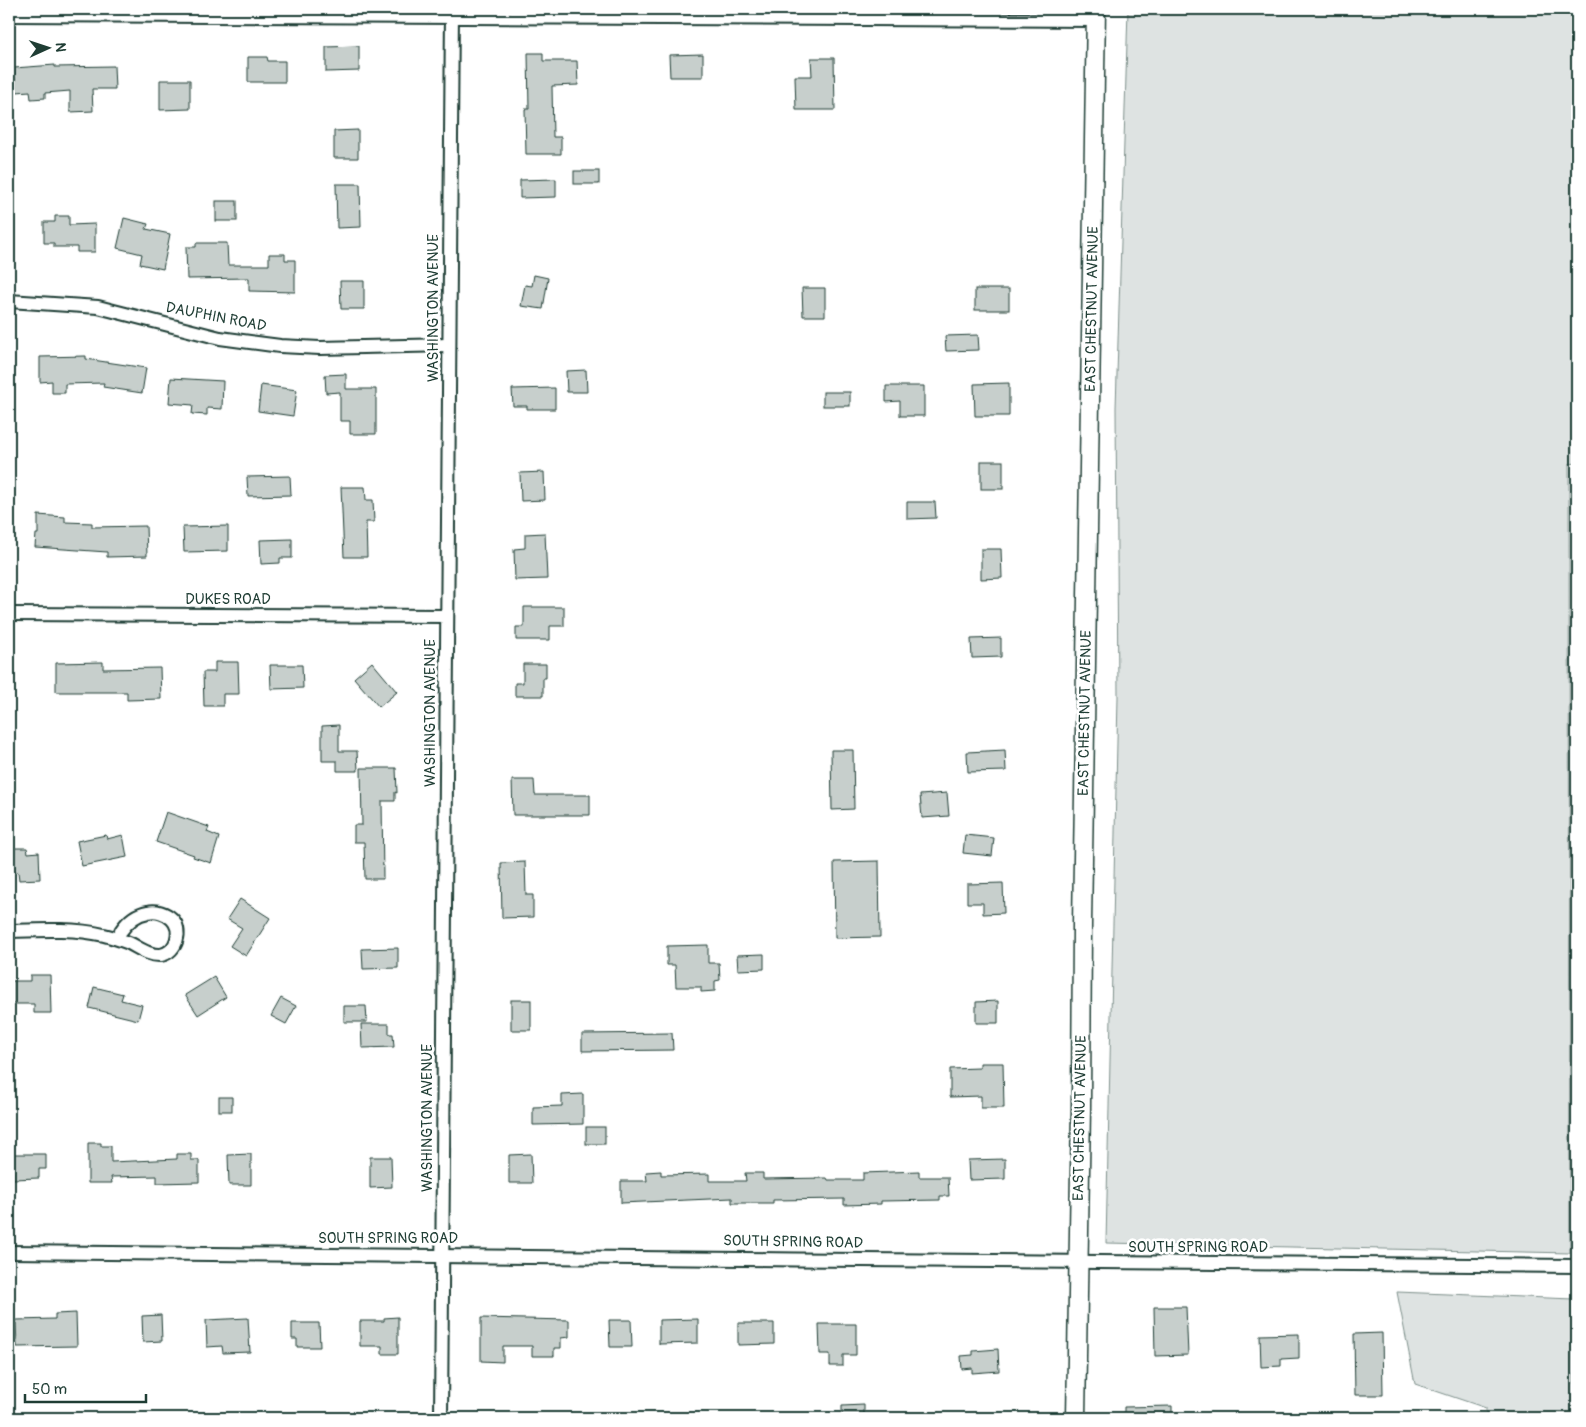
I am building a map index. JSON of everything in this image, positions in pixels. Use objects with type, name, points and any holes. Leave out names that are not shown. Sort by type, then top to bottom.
[{"type":"street","points":[[9,15],[452,13],[1096,14]]},
{"type":"street","name":"WASHINGTON AVENUE","points":[[442,1418],[452,13]]},
{"type":"street","name":"EAST CHESTNUT AVENUE","points":[[1076,1418],[1082,1108],[1082,925],[1096,14]]},
{"type":"street","name":"DAUPHIN ROAD","points":[[9,300],[98,307],[220,338],[280,346],[320,348],[449,345]]},
{"type":"street","name":"DUKES ROAD","points":[[9,614],[447,616]]},
{"type":"street","points":[[9,931],[85,932],[116,938],[145,952],[158,955],[165,954],[171,949],[178,938],[176,924],[171,918],[158,911],[141,914],[127,923],[121,931]]},
{"type":"street","name":"SOUTH SPRING ROAD","points":[[9,1252],[1577,1266]]},
{"type":"shaded area","points":[[1128,9],[1577,9],[1577,463],[1569,464],[1570,1253],[1106,1243],[1118,697],[1116,408]]},
{"type":"shaded area","points":[[1397,1292],[1573,1299],[1575,1418],[1486,1418],[1486,1408],[1415,1384]]},
{"type":"building","points":[[359,46],[359,71],[326,72],[326,47]]},
{"type":"building","points":[[528,53],[543,53],[543,61],[577,61],[578,85],[552,86],[553,137],[561,137],[561,154],[526,154],[525,109],[529,109]]},
{"type":"building","points":[[703,54],[703,77],[670,77],[669,55]]},
{"type":"building","points":[[248,57],[267,57],[268,61],[285,61],[285,82],[248,82]]},
{"type":"building","points":[[811,58],[834,58],[835,110],[796,110],[795,76],[812,76]]},
{"type":"building","points":[[55,65],[55,67],[114,66],[115,89],[92,89],[93,111],[70,112],[70,91],[45,93],[45,98],[31,99],[30,91],[16,92],[14,68]]},
{"type":"building","points":[[160,80],[190,80],[190,109],[160,110]]},
{"type":"building","points":[[358,130],[358,158],[334,158],[334,131]]},
{"type":"building","points":[[574,171],[599,171],[599,184],[574,184]]},
{"type":"building","points":[[556,179],[556,197],[520,198],[520,180]]},
{"type":"building","points":[[336,184],[360,184],[361,227],[337,228]]},
{"type":"building","points":[[216,201],[237,201],[237,221],[216,221]]},
{"type":"building","points":[[55,216],[69,216],[69,225],[95,224],[95,252],[77,252],[77,247],[54,247],[54,243],[44,243],[44,222],[55,222]]},
{"type":"building","points":[[124,218],[148,224],[146,229],[170,234],[163,269],[140,264],[142,254],[117,248]]},
{"type":"building","points":[[196,243],[227,243],[228,265],[269,265],[269,254],[285,254],[285,260],[295,260],[295,292],[249,291],[249,278],[187,279],[186,247],[196,247]]},
{"type":"building","points":[[534,275],[548,278],[543,309],[521,306],[525,285],[532,286]]},
{"type":"building","points":[[340,281],[364,281],[364,309],[341,309]]},
{"type":"building","points":[[802,288],[825,288],[825,316],[803,316]]},
{"type":"building","points":[[975,289],[1009,289],[1009,310],[975,310]]},
{"type":"building","points":[[978,335],[979,350],[946,351],[945,336]]},
{"type":"building","points":[[86,356],[86,359],[146,368],[142,393],[103,387],[104,383],[65,384],[65,393],[52,393],[52,381],[40,382],[40,357]]},
{"type":"building","points":[[586,370],[587,392],[567,392],[566,371]]},
{"type":"building","points":[[346,374],[346,389],[376,389],[376,434],[350,434],[350,421],[340,421],[340,392],[326,393],[325,375]]},
{"type":"building","points":[[171,378],[223,381],[222,409],[207,408],[207,415],[192,414],[193,405],[169,403]]},
{"type":"building","points":[[1009,383],[1009,416],[975,416],[974,384]]},
{"type":"building","points":[[261,385],[297,390],[293,416],[258,411]]},
{"type":"building","points":[[886,386],[924,386],[924,416],[900,416],[900,401],[886,402]]},
{"type":"building","points":[[555,388],[555,409],[527,409],[527,406],[513,406],[512,389]]},
{"type":"building","points":[[823,392],[850,392],[850,406],[823,406]]},
{"type":"building","points":[[981,461],[1003,461],[1003,489],[981,489]]},
{"type":"building","points":[[544,472],[545,500],[521,501],[520,473]]},
{"type":"building","points":[[290,476],[291,495],[248,496],[247,477]]},
{"type":"building","points":[[341,487],[365,487],[366,500],[373,500],[374,522],[366,522],[367,557],[344,557]]},
{"type":"building","points":[[907,502],[935,502],[936,518],[907,519]]},
{"type":"building","points":[[38,515],[65,517],[65,522],[92,523],[92,527],[146,526],[147,556],[107,557],[107,552],[35,547],[36,534],[38,534]]},
{"type":"building","points":[[228,526],[228,551],[184,552],[183,527]]},
{"type":"building","points":[[545,533],[547,579],[515,580],[514,549],[525,548],[525,534]]},
{"type":"building","points":[[292,539],[292,558],[280,558],[280,563],[261,564],[260,540]]},
{"type":"building","points":[[981,549],[1001,549],[1002,578],[981,579]]},
{"type":"building","points":[[524,607],[564,607],[564,626],[550,626],[550,640],[516,640],[516,627],[524,627]]},
{"type":"building","points":[[1001,638],[1001,657],[972,658],[971,639]]},
{"type":"building","points":[[103,662],[103,669],[160,668],[161,699],[127,700],[127,692],[56,692],[56,663]]},
{"type":"building","points":[[215,662],[238,662],[239,694],[223,694],[223,706],[204,706],[203,672],[215,672]]},
{"type":"building","points":[[372,662],[397,692],[379,707],[354,678]]},
{"type":"building","points":[[523,664],[546,664],[546,678],[543,678],[543,696],[515,696],[515,683],[523,683]]},
{"type":"building","points":[[270,665],[302,665],[303,688],[271,689]]},
{"type":"building","points":[[339,725],[339,751],[357,751],[358,771],[337,771],[337,761],[322,761],[322,726]]},
{"type":"building","points":[[831,750],[853,750],[854,809],[832,810]]},
{"type":"building","points":[[1005,750],[1006,771],[968,772],[967,752]]},
{"type":"building","points":[[361,768],[396,768],[397,793],[395,792],[395,801],[382,801],[383,879],[365,879],[364,842],[354,842],[354,825],[362,825]]},
{"type":"building","points":[[512,780],[534,780],[535,795],[590,795],[590,815],[513,815]]},
{"type":"building","points":[[947,793],[949,816],[922,818],[920,795]]},
{"type":"building","points":[[166,812],[209,827],[207,832],[219,837],[211,863],[156,842]]},
{"type":"building","points":[[106,835],[107,839],[123,835],[127,857],[82,866],[77,841]]},
{"type":"building","points":[[965,835],[994,838],[992,856],[963,853]]},
{"type":"building","points":[[9,848],[27,848],[28,853],[39,852],[40,879],[19,880],[18,872],[9,872]]},
{"type":"building","points":[[879,861],[880,937],[835,938],[834,862]]},
{"type":"building","points":[[525,862],[526,895],[533,895],[533,917],[502,918],[501,863]]},
{"type":"building","points":[[1003,883],[1004,913],[983,914],[983,903],[967,903],[967,884]]},
{"type":"building","points":[[240,899],[270,918],[246,956],[230,946],[242,928],[227,919]]},
{"type":"building","points":[[708,945],[708,963],[719,963],[720,980],[715,981],[715,991],[701,992],[701,987],[676,987],[675,965],[667,965],[667,946]]},
{"type":"building","points":[[398,948],[398,968],[363,969],[362,949]]},
{"type":"building","points":[[764,954],[764,969],[738,970],[737,955]]},
{"type":"building","points":[[30,975],[50,975],[51,1013],[34,1013],[34,1004],[10,1004],[10,981],[30,981]]},
{"type":"building","points":[[214,977],[226,997],[198,1015],[185,995]]},
{"type":"building","points":[[94,987],[123,994],[121,1000],[142,1005],[138,1020],[89,1008]]},
{"type":"building","points":[[281,998],[296,1006],[286,1024],[271,1016]]},
{"type":"building","points":[[511,1000],[531,1000],[531,1030],[511,1030]]},
{"type":"building","points":[[998,1001],[998,1023],[976,1023],[976,1002]]},
{"type":"building","points":[[344,1006],[366,1006],[367,1022],[344,1022]]},
{"type":"building","points":[[361,1024],[389,1024],[389,1034],[393,1034],[394,1047],[362,1048]]},
{"type":"building","points":[[672,1033],[673,1050],[582,1051],[582,1034]]},
{"type":"building","points":[[980,1063],[1003,1063],[1004,1108],[981,1108],[981,1096],[950,1097],[950,1069],[980,1068]]},
{"type":"building","points":[[583,1094],[583,1124],[533,1125],[533,1107],[562,1106],[562,1095]]},
{"type":"building","points":[[219,1097],[232,1097],[232,1111],[219,1111]]},
{"type":"building","points":[[586,1127],[605,1127],[605,1144],[586,1144]]},
{"type":"building","points":[[88,1143],[101,1143],[101,1146],[111,1146],[111,1162],[177,1159],[177,1154],[191,1154],[191,1160],[199,1160],[199,1182],[157,1183],[157,1176],[111,1177],[112,1183],[88,1183]]},
{"type":"building","points":[[9,1154],[46,1154],[46,1169],[39,1169],[39,1178],[13,1179],[13,1172],[9,1172]]},
{"type":"building","points":[[251,1154],[251,1185],[229,1185],[228,1155]]},
{"type":"building","points":[[531,1154],[532,1183],[509,1183],[509,1155]]},
{"type":"building","points":[[370,1157],[391,1157],[392,1187],[370,1188]]},
{"type":"building","points":[[1005,1159],[1005,1179],[969,1180],[968,1160]]},
{"type":"building","points":[[661,1171],[661,1175],[709,1174],[709,1181],[746,1181],[745,1173],[763,1173],[763,1179],[827,1178],[828,1180],[863,1180],[863,1173],[919,1171],[919,1177],[948,1177],[949,1196],[940,1196],[940,1200],[881,1201],[881,1204],[844,1205],[844,1199],[773,1200],[773,1203],[732,1203],[732,1198],[621,1203],[621,1181],[647,1181],[646,1172]]},
{"type":"building","points":[[1154,1307],[1186,1307],[1188,1355],[1155,1356]]},
{"type":"building","points":[[76,1313],[77,1346],[17,1347],[16,1320],[55,1319],[55,1314]]},
{"type":"building","points":[[161,1315],[162,1341],[143,1342],[142,1316]]},
{"type":"building","points":[[398,1317],[398,1354],[382,1354],[382,1346],[360,1346],[360,1321],[384,1321],[384,1318]]},
{"type":"building","points":[[248,1318],[250,1352],[223,1353],[222,1346],[207,1347],[206,1320]]},
{"type":"building","points":[[481,1318],[569,1320],[569,1337],[561,1338],[561,1348],[554,1348],[554,1356],[532,1356],[532,1346],[503,1346],[503,1362],[481,1361]]},
{"type":"building","points":[[698,1319],[698,1343],[659,1344],[659,1320]]},
{"type":"building","points":[[609,1320],[631,1320],[632,1347],[610,1347]]},
{"type":"building","points":[[292,1323],[319,1323],[320,1347],[297,1347],[297,1339],[292,1339]]},
{"type":"building","points":[[738,1323],[774,1323],[774,1344],[738,1345]]},
{"type":"building","points":[[819,1324],[856,1324],[856,1355],[843,1355],[843,1366],[830,1366],[830,1354],[820,1354]]},
{"type":"building","points":[[1382,1333],[1383,1395],[1355,1395],[1354,1334]]},
{"type":"building","points":[[1299,1334],[1299,1358],[1281,1359],[1281,1366],[1261,1367],[1260,1335]]},
{"type":"building","points":[[998,1349],[999,1371],[972,1373],[972,1368],[962,1369],[961,1356],[973,1355],[973,1351]]},
{"type":"building","points":[[864,1405],[864,1418],[842,1418],[842,1406]]},
{"type":"building","points":[[1172,1406],[1172,1418],[1124,1418],[1124,1407]]}]
